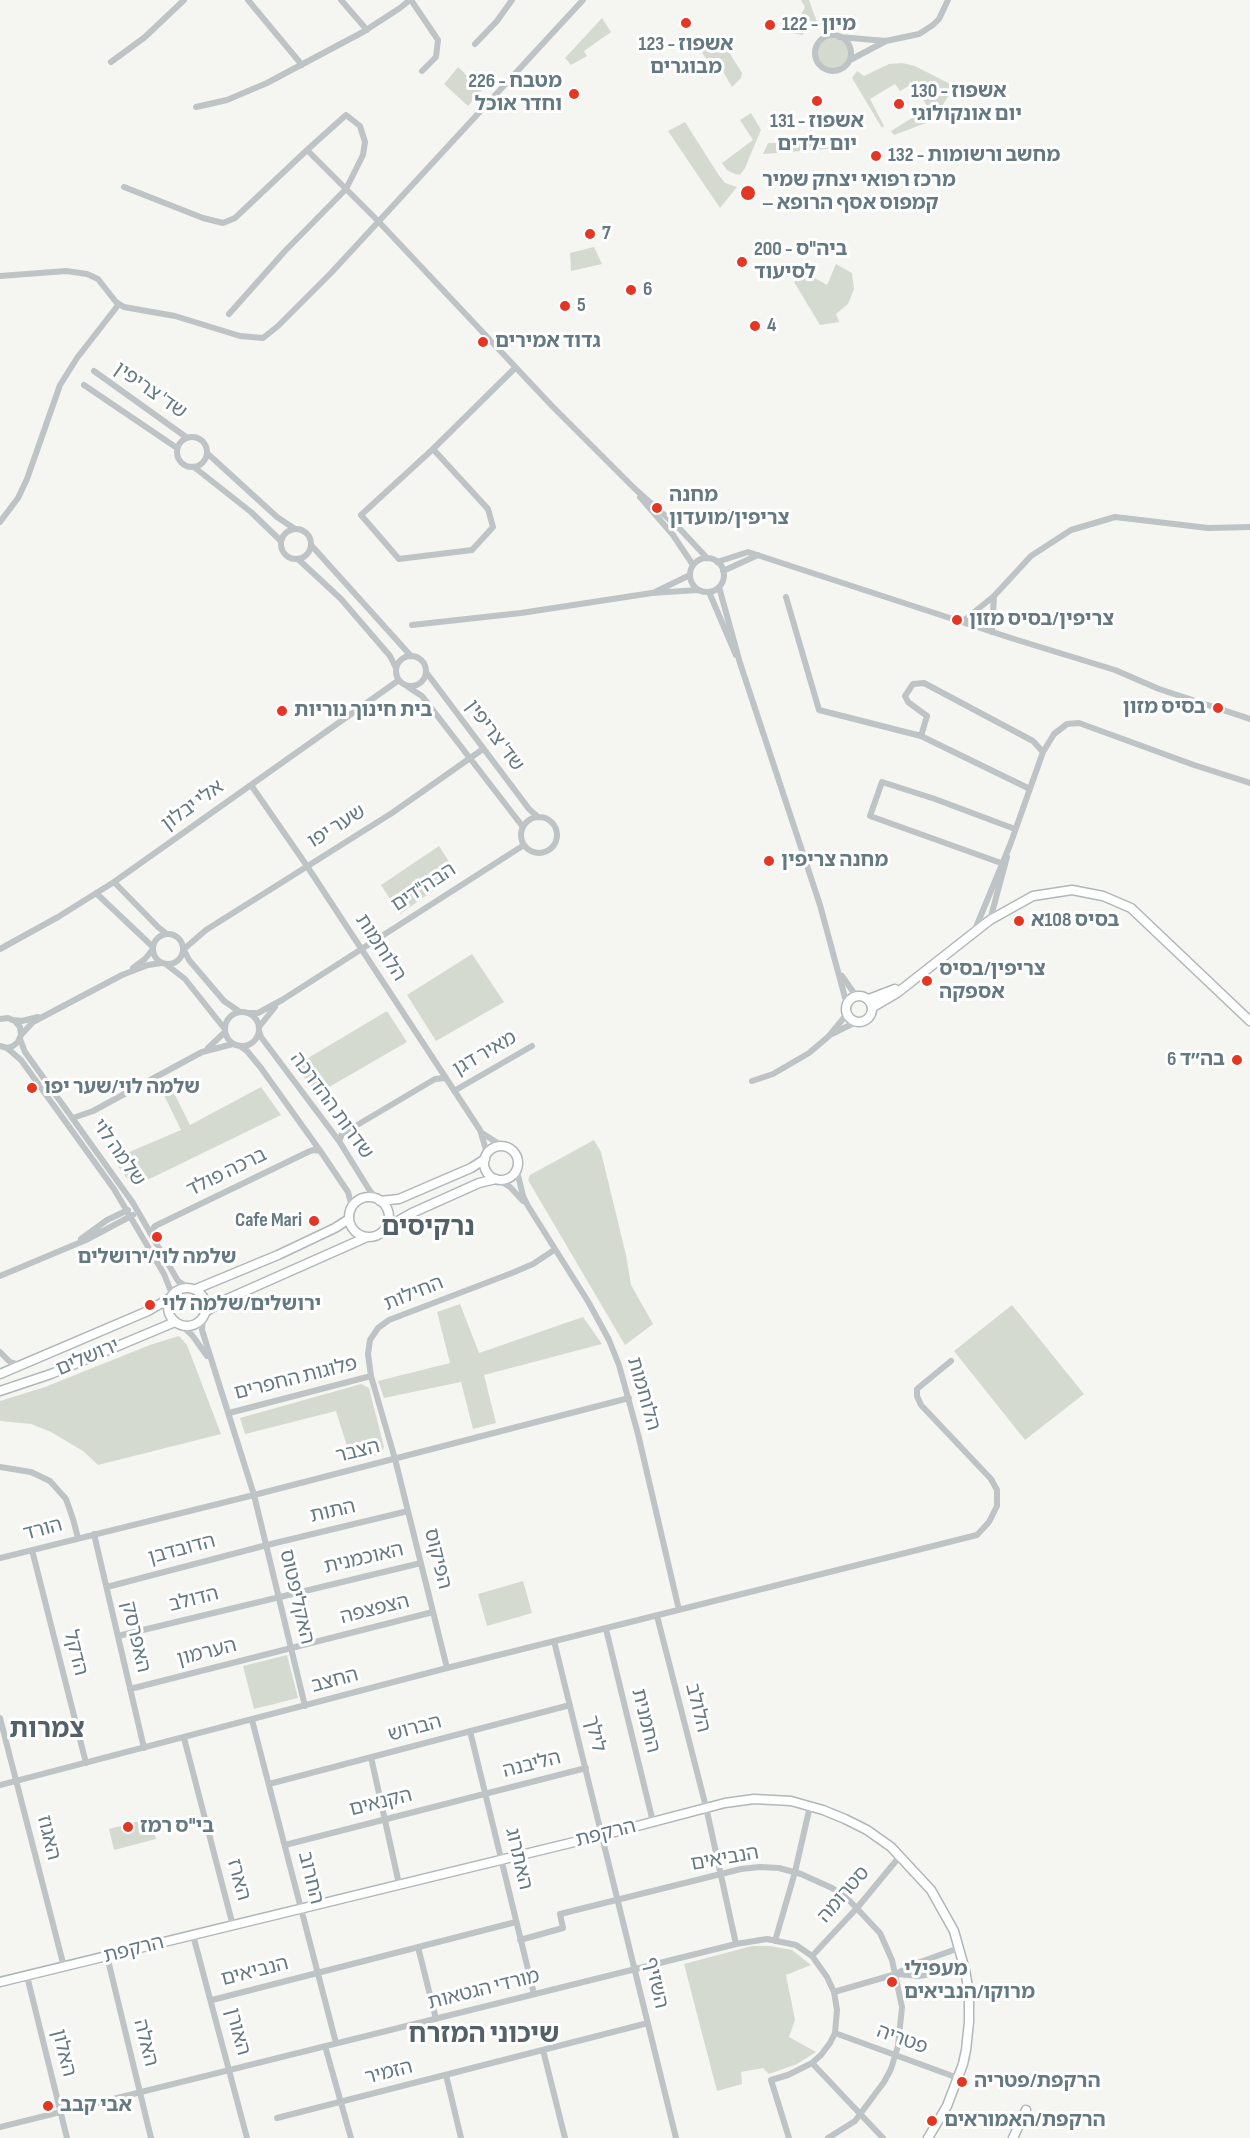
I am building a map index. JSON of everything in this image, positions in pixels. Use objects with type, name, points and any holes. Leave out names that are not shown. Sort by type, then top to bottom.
[{"type":"street","points":[[111,62],[145,37],[184,0]]},
{"type":"street","points":[[248,0],[302,65]]},
{"type":"street","points":[[341,0],[367,30]]},
{"type":"street","points":[[196,108],[227,100],[267,83],[367,30],[410,0],[438,40],[436,57],[422,71]]},
{"type":"street","points":[[475,44],[497,21],[512,0]]},
{"type":"street","points":[[886,40],[850,60],[842,69],[832,71],[822,68],[816,59],[816,48],[819,42],[829,36],[886,40],[911,36],[926,30],[939,19],[948,0]]},
{"type":"street","points":[[2,276],[66,272],[87,274],[98,279],[124,307],[175,316],[240,336],[263,338],[278,326],[379,222],[580,1]]},
{"type":"street","points":[[839,37],[849,46],[850,60]]},
{"type":"street","points":[[124,187],[203,218],[223,223],[235,218],[346,115],[360,126],[365,142],[363,156],[345,189],[285,251],[230,314]]},
{"type":"street","points":[[308,150],[379,222],[515,368],[635,489],[680,529],[708,558],[717,562],[723,571],[719,587],[709,592],[698,590],[652,593],[521,613],[412,625]]},
{"type":"street","points":[[0,522],[10,512],[22,489],[60,385],[77,358],[119,304]]},
{"type":"street","points":[[433,449],[488,508],[494,528],[472,550],[399,560],[361,514],[433,449],[515,368]]},
{"type":"street","name":"שד' צריפין","points":[[94,371],[186,438]]},
{"type":"street","name":"שד' צריפין","points":[[84,385],[177,448]]},
{"type":"street","points":[[194,467],[203,462],[207,453],[205,443],[196,437],[186,438],[177,448],[181,462],[194,467],[251,512],[281,541]]},
{"type":"street","points":[[207,453],[278,517],[295,529]]},
{"type":"street","points":[[635,489],[679,542],[693,565]]},
{"type":"street","points":[[962,622],[993,596],[1031,556],[1071,530],[1115,517],[1208,528],[1250,527]]},
{"type":"street","points":[[298,559],[341,599],[390,656],[399,680],[408,687],[423,682],[426,672],[424,663],[411,656],[311,545],[308,535],[300,529],[286,532],[280,546],[284,555],[298,559],[307,554],[311,545]]},
{"type":"street","points":[[717,562],[748,552],[992,632],[1115,669],[1159,689],[1250,719]]},
{"type":"street","points":[[723,571],[758,555]]},
{"type":"street","points":[[698,590],[691,581],[693,565],[697,561],[708,558]]},
{"type":"street","points":[[652,593],[690,575]]},
{"type":"street","points":[[719,587],[740,663],[820,905],[847,1009],[856,1022]]},
{"type":"street","points":[[709,592],[740,663]]},
{"type":"street","points":[[992,632],[993,596]]},
{"type":"street","points":[[786,597],[819,710],[921,736],[1030,789]]},
{"type":"street","points":[[396,668],[401,660],[411,656]]},
{"type":"street","name":"שד' צריפין","points":[[426,672],[529,809],[538,817]]},
{"type":"street","name":"אלי יבלון","points":[[0,949],[114,882],[399,680]]},
{"type":"street","points":[[921,736],[927,716],[908,702],[905,696],[913,684],[924,682],[1033,741],[1043,752]]},
{"type":"street","name":"שד' צריפין","points":[[408,687],[422,696],[523,827]]},
{"type":"street","points":[[990,920],[1015,829],[1043,752],[1054,734],[1067,724],[1079,723],[1250,783]]},
{"type":"street","name":"שער יפו","points":[[184,950],[206,930],[392,813],[483,749]]},
{"type":"street","points":[[1001,863],[870,816],[882,782],[1015,829]]},
{"type":"street","name":"הלוחמות","points":[[251,785],[307,866],[480,1130],[502,1146]]},
{"type":"street","points":[[538,817],[548,819],[555,827],[557,838],[548,850],[540,853],[531,851],[524,844],[521,833],[527,822],[538,817]]},
{"type":"street","name":"הבה\"דים","points":[[248,1013],[258,1013],[282,1000],[524,844]]},
{"type":"street","points":[[974,933],[1001,863],[1010,846]]},
{"type":"street","points":[[73,1118],[93,1111],[202,1053],[253,1042],[259,1029],[255,1018],[248,1013],[240,1012],[224,1001],[194,967],[184,950],[182,941],[158,927],[114,882]]},
{"type":"street","points":[[753,1081],[773,1074],[809,1053],[829,1036],[856,1022],[868,1019],[871,1003],[914,978],[990,920],[1033,896],[1072,890],[1103,896],[1131,908],[1250,1021]]},
{"type":"street","points":[[96,893],[153,948],[156,959],[185,979],[225,1031],[227,1039],[236,1045]]},
{"type":"street","name":"שער יפו","points":[[177,937],[186,937],[206,930]]},
{"type":"street","points":[[123,975],[145,959],[158,938],[167,934]]},
{"type":"street","points":[[3,1047],[16,1044],[28,1026],[48,1014],[147,965],[178,961],[184,950]]},
{"type":"street","points":[[839,973],[856,996]]},
{"type":"street","points":[[829,1036],[847,1009],[849,1001],[856,996],[861,996],[871,1003]]},
{"type":"street","name":"הבה\"דים","points":[[259,1029],[270,1011],[282,1000]]},
{"type":"street","points":[[202,1053],[225,1031],[230,1017],[240,1012]]},
{"type":"street","points":[[0,1018],[22,1021],[48,1014]]},
{"type":"street","name":"שלמה לוי","points":[[14,1020],[20,1027],[20,1037],[25,1052],[137,1210],[178,1281],[191,1288]]},
{"type":"street","name":"שדרות ההדרכה","points":[[259,1029],[261,1037],[339,1141],[369,1191],[379,1201]]},
{"type":"street","name":"שדרות ההדרכה","points":[[236,1045],[247,1051],[261,1068],[348,1192],[352,1207]]},
{"type":"street","name":"מאיר דגן","points":[[454,1091],[532,1046]]},
{"type":"street","name":"שלמה לוי","points":[[3,1047],[21,1060],[97,1164],[164,1274],[171,1296]]},
{"type":"street","points":[[339,1141],[342,1134],[435,1079],[445,1078]]},
{"type":"street","points":[[78,1124],[93,1111]]},
{"type":"street","name":"הלוחמות","points":[[480,1130],[486,1156]]},
{"type":"street","points":[[178,1323],[193,1325],[225,1300],[367,1237],[377,1235],[412,1213],[479,1183],[509,1178],[517,1170],[516,1154],[502,1146],[491,1149],[471,1168],[399,1199],[379,1201],[363,1198],[352,1207],[349,1219],[354,1230],[367,1237]]},
{"type":"street","name":"ברכה פולד","points":[[150,1233],[155,1226],[310,1151],[321,1152]]},
{"type":"street","points":[[486,1156],[485,1169],[488,1174],[497,1179]]},
{"type":"street","name":"הלוחמות","points":[[517,1170],[523,1196],[528,1206],[602,1326],[619,1365],[629,1398],[679,1610]]},
{"type":"street","name":"הלוחמות","points":[[497,1179],[510,1187],[528,1206]]},
{"type":"street","points":[[379,1201],[388,1213],[385,1228]]},
{"type":"street","points":[[70,1246],[107,1220],[126,1210],[137,1210]]},
{"type":"street","points":[[1,1276],[131,1217],[137,1210]]},
{"type":"street","points":[[211,1361],[192,1335],[168,1310],[171,1296],[179,1289],[191,1288],[278,1255],[349,1219]]},
{"type":"street","name":"החילות","points":[[395,1460],[368,1362],[369,1347],[374,1334],[383,1323],[512,1273],[533,1264],[554,1250]]},
{"type":"street","points":[[191,1288],[200,1293],[206,1302],[202,1329],[254,1495]]},
{"type":"street","name":"ירושלים","points":[[0,1374],[148,1311],[171,1296]]},
{"type":"street","name":"ירושלים","points":[[0,1391],[42,1377],[178,1323]]},
{"type":"street","points":[[0,1353],[10,1362],[20,1365]]},
{"type":"street","points":[[0,1353],[0,1362]]},
{"type":"street","name":"החצב","points":[[0,1785],[447,1668],[977,1535],[989,1522],[997,1506],[997,1490],[991,1479],[921,1405],[917,1396],[918,1389],[951,1361]]},
{"type":"street","name":"פלוגות החפרים","points":[[229,1413],[371,1376]]},
{"type":"street","name":"הצבר","points":[[94,1534],[395,1460],[629,1398]]},
{"type":"street","name":"הפיקוס","points":[[395,1460],[447,1668]]},
{"type":"street","points":[[0,1467],[32,1472],[50,1481],[66,1499],[78,1538]]},
{"type":"street","name":"האקליפטוס","points":[[254,1495],[305,1706]]},
{"type":"street","name":"התות","points":[[267,1545],[408,1512]]},
{"type":"street","name":"הורד","points":[[0,1558],[94,1534]]},
{"type":"street","name":"האפרסק","points":[[94,1534],[144,1748]]},
{"type":"street","name":"הדובדבן","points":[[107,1587],[267,1545]]},
{"type":"street","name":"הדקל","points":[[32,1550],[86,1764]]},
{"type":"street","name":"האוכמנית","points":[[279,1596],[421,1563]]},
{"type":"street","name":"הדולב","points":[[118,1636],[279,1596]]},
{"type":"street","name":"הצפצפה","points":[[291,1649],[433,1612]]},
{"type":"street","name":"הלולב","points":[[657,1616],[706,1807],[736,1944]]},
{"type":"street","name":"החמנית","points":[[606,1629],[653,1822]]},
{"type":"street","name":"לילך","points":[[554,1641],[603,1835]]},
{"type":"street","name":"הערמון","points":[[130,1689],[291,1649]]},
{"type":"street","name":"הברוש","points":[[269,1784],[570,1705]]},
{"type":"street","name":"האגוז","points":[[0,1718],[64,1967]]},
{"type":"street","name":"החרוב","points":[[252,1720],[336,2043]]},
{"type":"street","name":"האתרוג","points":[[470,1731],[534,1994]]},
{"type":"street","name":"הארז","points":[[184,1738],[233,1926]]},
{"type":"street","points":[[371,1757],[399,1884]]},
{"type":"street","name":"הליבנה","points":[[485,1794],[586,1768]]},
{"type":"street","name":"הקנאים","points":[[285,1845],[485,1794]]},
{"type":"street","name":"הרקפת","points":[[0,1982],[603,1835],[706,1807],[754,1799],[791,1801],[832,1814],[867,1830],[900,1856],[931,1890],[949,1921],[959,1948],[969,1993],[969,2022],[966,2050],[958,2078],[942,2116],[928,2138]]},
{"type":"street","points":[[775,1941],[795,1872],[810,1806]]},
{"type":"street","name":"השזיף","points":[[603,1835],[676,2138]]},
{"type":"street","name":"סטרומה","points":[[812,1956],[857,1908],[900,1856]]},
{"type":"street","name":"הנביאים","points":[[520,1940],[563,1928],[560,1914],[720,1874],[760,1867],[795,1872],[832,1888],[857,1908],[880,1933],[896,1974],[902,2001],[902,2017],[895,2055],[884,2082],[861,2115],[828,2138]]},
{"type":"street","name":"הנביאים","points":[[212,2000],[516,1922]]},
{"type":"street","name":"האורן","points":[[193,1935],[247,2138]]},
{"type":"street","name":"מורדי הגטאות","points":[[0,2127],[755,1940],[796,1945],[812,1956],[827,1977],[834,1992],[837,2010],[835,2033]]},
{"type":"street","points":[[418,1947],[436,2019]]},
{"type":"street","points":[[834,1992],[896,1974],[912,1965],[959,1948]]},
{"type":"street","name":"האלה","points":[[107,1956],[152,2138]]},
{"type":"street","points":[[896,1974],[919,1976],[964,1968]]},
{"type":"street","name":"האלון","points":[[27,1976],[67,2138]]},
{"type":"street","name":"הזמיר","points":[[278,2118],[648,2023]]},
{"type":"street","points":[[789,2138],[771,2080],[788,2075],[812,2063],[830,2043],[835,2033]]},
{"type":"street","name":"פטריה","points":[[835,2033],[958,2078]]},
{"type":"street","points":[[325,2046],[351,2138]]},
{"type":"street","points":[[543,2050],[565,2138]]},
{"type":"street","points":[[812,2063],[883,2138]]},
{"type":"street","points":[[446,2075],[461,2138]]},
{"type":"street","points":[[1012,2138],[1026,2110]]},
{"type":"shaded area","points":[[801,0],[809,0],[817,22],[802,35],[793,33],[794,29],[791,28],[805,7]]},
{"type":"shaded area","points":[[602,18],[611,32],[584,51],[587,56],[571,65],[565,58]]},
{"type":"shaded area","points":[[719,36],[742,73],[741,78],[732,87],[721,68],[715,72],[699,48]]},
{"type":"shaded area","points":[[833,38],[845,42],[849,54],[845,66],[833,70],[821,66],[817,54],[821,42]]},
{"type":"shaded area","points":[[902,63],[915,66],[954,86],[934,120],[894,135],[891,131],[928,108],[919,92],[917,93],[912,84],[900,91],[895,84],[870,99],[884,126],[882,128],[852,78],[857,71],[864,76],[889,64]]},
{"type":"shaded area","points":[[458,67],[482,90],[468,106],[444,84]]},
{"type":"shaded area","points":[[751,113],[761,130],[745,168],[740,175],[735,174],[727,170],[722,163],[753,140],[740,120]]},
{"type":"shaded area","points":[[685,122],[725,183],[737,187],[720,208],[668,131]]},
{"type":"shaded area","points":[[850,141],[852,147],[763,154],[768,143]]},
{"type":"shaded area","points":[[594,247],[602,264],[571,271],[570,253]]},
{"type":"shaded area","points":[[836,264],[852,273],[854,289],[848,304],[836,314],[839,322],[820,325],[794,282],[804,272],[827,285]]},
{"type":"shaded area","points":[[439,846],[457,874],[400,914],[381,885]]},
{"type":"shaded area","points":[[472,954],[504,1002],[436,1041],[407,995]]},
{"type":"shaded area","points":[[387,1011],[407,1042],[317,1094],[298,1069],[298,1064]]},
{"type":"shaded area","points":[[170,1085],[190,1125],[261,1087],[281,1115],[133,1187],[113,1159],[181,1130],[161,1089]]},
{"type":"shaded area","points":[[594,1140],[601,1152],[631,1285],[653,1324],[625,1345],[528,1180],[530,1175]]},
{"type":"shaded area","points":[[460,1304],[479,1353],[583,1317],[602,1344],[484,1375],[496,1423],[473,1429],[461,1382],[384,1398],[378,1381],[450,1363],[437,1312]]},
{"type":"shaded area","points":[[1012,1305],[1084,1394],[1025,1440],[954,1351]]},
{"type":"shaded area","points":[[179,1336],[187,1345],[221,1434],[98,1465],[83,1451],[51,1432],[31,1424],[0,1421],[0,1401],[45,1387],[150,1345]]},
{"type":"shaded area","points":[[361,1384],[369,1388],[384,1447],[381,1454],[352,1462],[336,1411],[245,1434],[240,1418]]},
{"type":"shaded area","points":[[523,1581],[532,1613],[487,1626],[478,1594]]},
{"type":"shaded area","points":[[287,1655],[298,1698],[254,1709],[243,1666]]},
{"type":"shaded area","points":[[151,1818],[156,1839],[114,1850],[109,1829]]},
{"type":"shaded area","points":[[752,1946],[792,1950],[811,1965],[786,1975],[795,2020],[789,2037],[816,2052],[797,2064],[769,2074],[763,2068],[741,2072],[742,2084],[717,2091],[684,1964]]},
{"type":"place","name":"123 - אשפוז מבוגרים","points":[[686,23]]},
{"type":"place","name":"122 - מיון","points":[[770,25]]},
{"type":"place","name":"226 - מטבח וחדר אוכל","points":[[574,94]]},
{"type":"place","name":"131 - אשפוז יום ילדים","points":[[817,101]]},
{"type":"place","name":"130 - אשפוז יום אונקולוגי","points":[[899,104]]},
{"type":"place","name":"132 - מחשב ורשומות","points":[[876,156]]},
{"type":"place","name":"מרכז רפואי יצחק שמיר – קמפוס אסף הרופא","points":[[748,193]]},
{"type":"place","name":"7","points":[[590,234]]},
{"type":"place","name":"200 - ביה\"ס לסיעוד","points":[[742,262]]},
{"type":"place","name":"6","points":[[631,290]]},
{"type":"place","name":"5","points":[[565,306]]},
{"type":"place","name":"4","points":[[755,326]]},
{"type":"place","name":"גדוד אמירים","points":[[483,342]]},
{"type":"place","name":"מחנה צריפין/מועדון","points":[[657,508]]},
{"type":"place","name":"צריפין/בסיס מזון","points":[[957,620]]},
{"type":"place","name":"בסיס מזון","points":[[1218,708]]},
{"type":"place","name":"בית חינוך נוריות","points":[[282,711]]},
{"type":"place","name":"מחנה צריפין","points":[[769,861]]},
{"type":"place","name":"בסיס 108א","points":[[1019,921]]},
{"type":"place","name":"צריפין/בסיס אספקה","points":[[927,981]]},
{"type":"place","name":"בה״ד 6","points":[[1237,1060]]},
{"type":"place","name":"שלמה לוי/שער יפו","points":[[32,1088]]},
{"type":"place","name":"Cafe Mari","points":[[314,1221]]},
{"type":"place","name":"שלמה לוי/ירושלים","points":[[157,1237]]},
{"type":"place","name":"ירושלים/שלמה לוי","points":[[150,1305]]},
{"type":"place","name":"בי\"ס רמז","points":[[128,1827]]},
{"type":"place","name":"מעפילי מרוקו/הנביאים","points":[[892,1982]]},
{"type":"place","name":"הרקפת/פטריה","points":[[962,2082]]},
{"type":"place","name":"אבי קבב","points":[[48,2106]]},
{"type":"place","name":"הרקפת/האמוראים","points":[[932,2121]]},
{"type":"district","name":"נרקיסים","points":[[428,1228]]},
{"type":"district","name":"צמרות","points":[[47,1730]]},
{"type":"district","name":"שיכוני המזרח","points":[[484,2035]]}]
